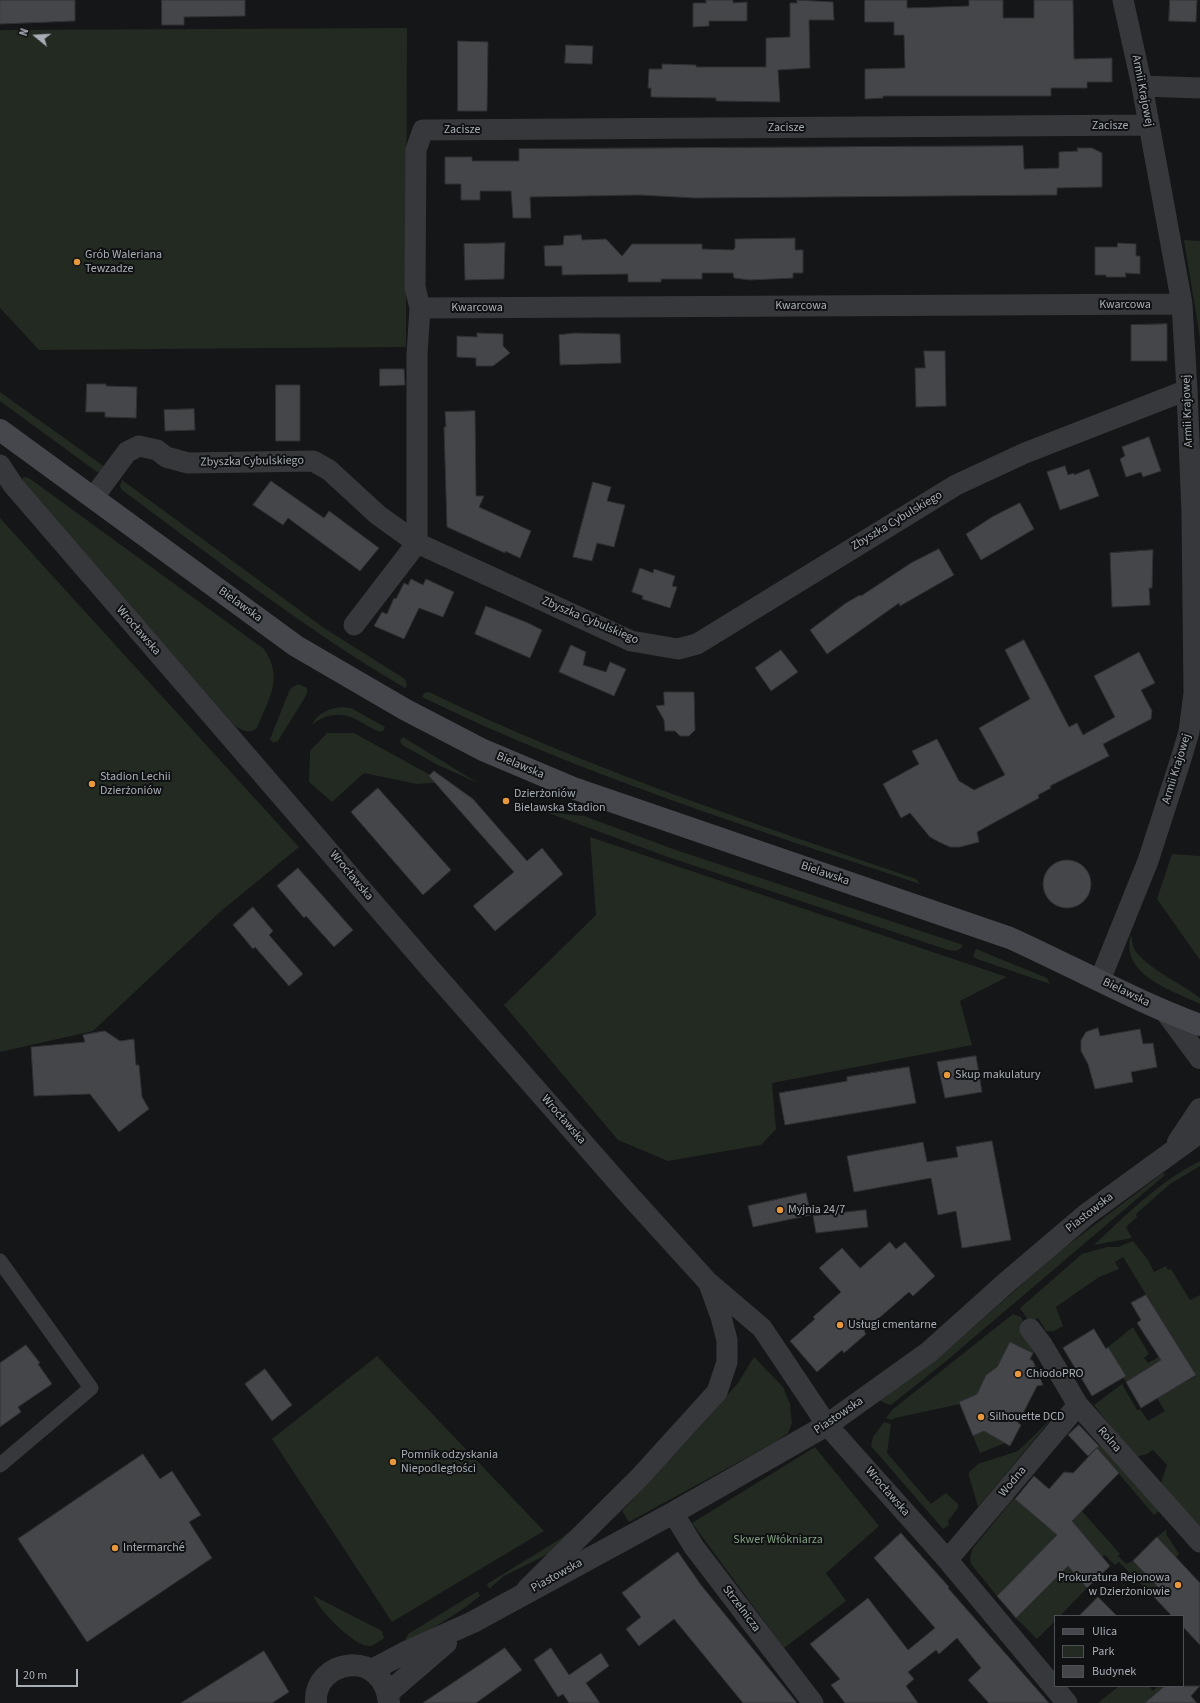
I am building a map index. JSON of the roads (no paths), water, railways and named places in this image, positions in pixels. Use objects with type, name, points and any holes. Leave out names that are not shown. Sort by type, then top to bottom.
[{"type":"main road","name":"Bielawska","points":[[0,430],[296,646],[406,710],[483,750],[573,788],[1010,938],[1166,1012],[1200,1025]]},
{"type":"main road","name":"Bielawska","points":[[1166,1012],[1200,1033]]},
{"type":"street","name":"Armii Krajowej","points":[[1100,980],[1148,861],[1189,732],[1194,693],[1192,514],[1182,304],[1142,86],[1123,0]]},
{"type":"street","points":[[1142,86],[1200,88]]},
{"type":"street","name":"Zacisze","points":[[420,308],[414,287],[416,150],[423,130],[1149,125]]},
{"type":"street","name":"Kwarcowa","points":[[420,308],[1182,304]]},
{"type":"street","points":[[354,625],[416,543],[417,354],[420,308]]},
{"type":"street","name":"Zbyszka Cybulskiego","points":[[93,498],[127,452],[140,446],[157,450],[166,456],[188,463],[313,461],[329,470],[378,515],[416,543],[631,641],[678,650],[697,644],[956,485],[1025,454],[1187,390]]},
{"type":"street","name":"Wrocławska","points":[[0,465],[13,485],[154,651],[248,756],[470,1014],[708,1282],[762,1328],[827,1425],[945,1557],[1067,1703]]},
{"type":"street","points":[[1166,1012],[1200,1058]]},
{"type":"street","points":[[1168,1156],[1200,1109]]},
{"type":"street","name":"Piastowska","points":[[372,1670],[406,1652],[473,1622],[673,1513],[827,1425],[929,1352],[1087,1214],[1200,1132]]},
{"type":"street","name":"Piastowska","points":[[1168,1156],[1200,1144]]},
{"type":"street","points":[[0,1261],[91,1388],[0,1465]]},
{"type":"street","name":"Wrocławska","points":[[519,1597],[634,1483],[717,1392],[727,1362],[727,1340],[722,1317],[708,1282]]},
{"type":"street","name":"Rolna","points":[[1030,1329],[1043,1346],[1078,1405],[1200,1542]]},
{"type":"street","name":"Wodna","points":[[945,1557],[955,1551],[1078,1405]]},
{"type":"street","name":"Strzelnicza","points":[[673,1513],[694,1547],[813,1703]]},
{"type":"street","name":"Piastowska","points":[[388,1698],[415,1668],[473,1622]]},
{"type":"street","points":[[315,1702],[323,1680],[337,1669],[353,1665],[372,1670],[385,1684],[388,1698]]},
{"type":"place","name":"Grób Waleriana Tewzadze","points":[[77,262]]},
{"type":"place","name":"Stadion Lechii Dzierżoniów","points":[[92,784]]},
{"type":"place","name":"Dzierżoniów Bielawska Stadion","points":[[506,801]]},
{"type":"place","name":"Skup makulatury","points":[[947,1075]]},
{"type":"place","name":"Myjnia 24/7","points":[[780,1210]]},
{"type":"place","name":"Usługi cmentarne","points":[[840,1325]]},
{"type":"place","name":"ChiodoPRO","points":[[1018,1374]]},
{"type":"place","name":"Silhouette DCD","points":[[981,1417]]},
{"type":"place","name":"Pomnik odzyskania Niepodległości","points":[[393,1462]]},
{"type":"place","name":"Intermarché","points":[[115,1548]]},
{"type":"place","name":"Prokuratura Rejonowa w Dzierżoniowie","points":[[1178,1585]]},
{"type":"park label","name":"Skwer Włókniarza","points":[[778,1540]]}]
